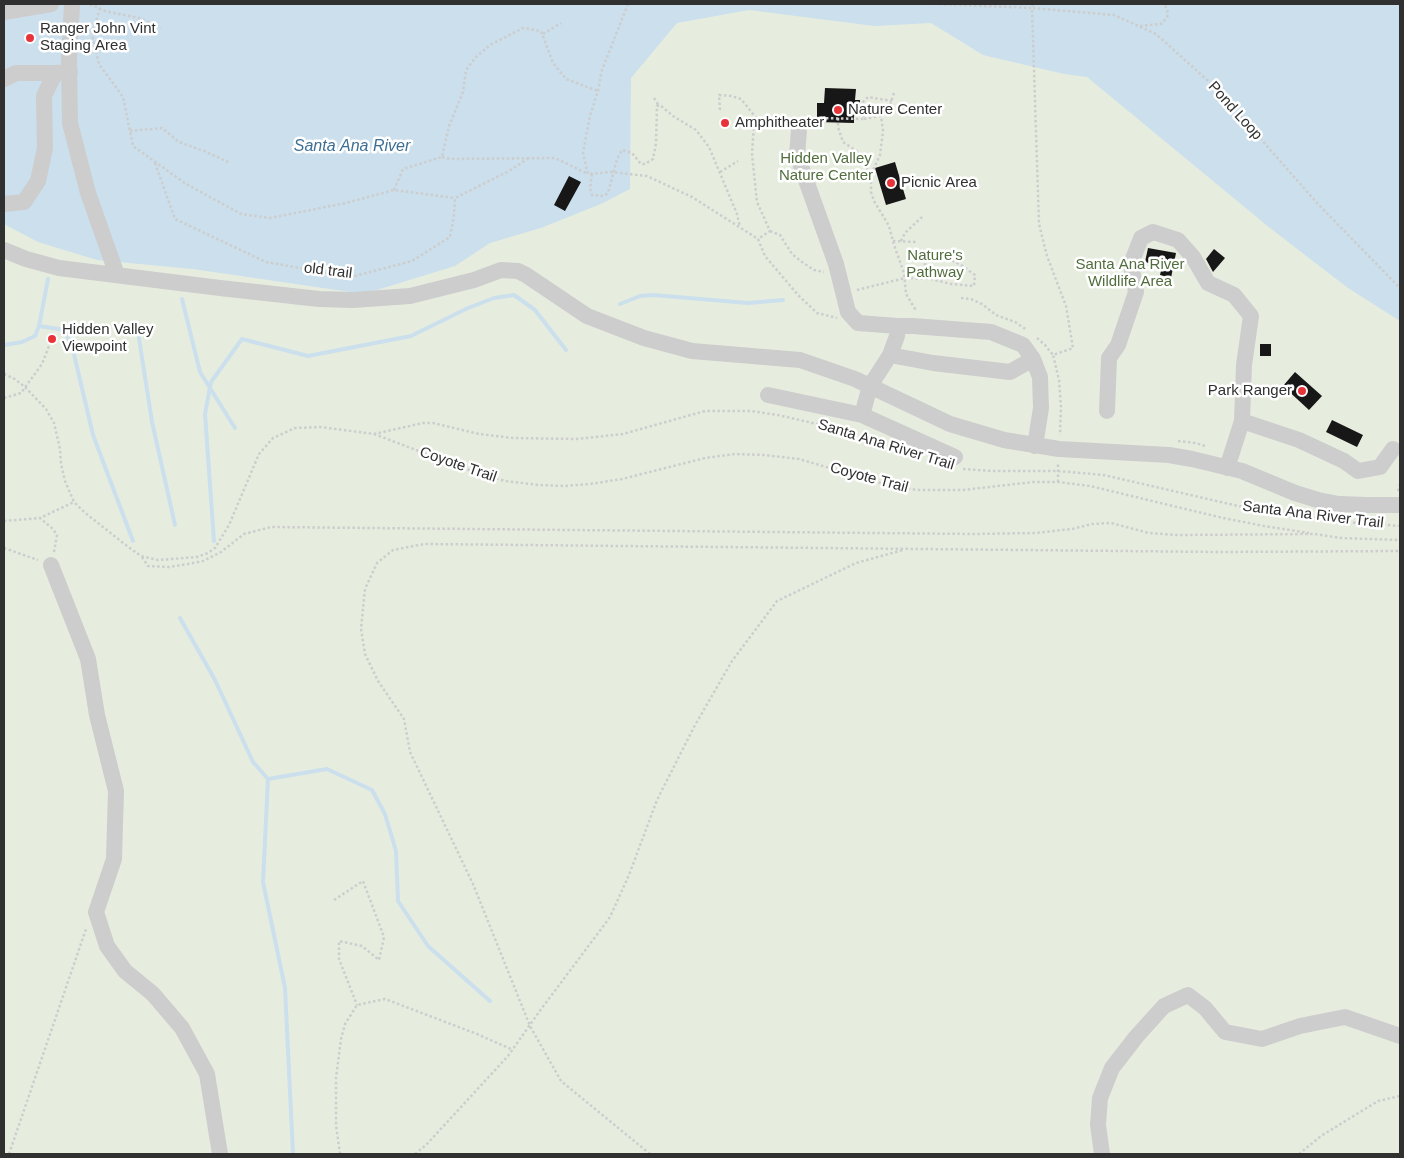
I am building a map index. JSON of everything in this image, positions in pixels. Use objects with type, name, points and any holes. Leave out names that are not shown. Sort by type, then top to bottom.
[{"type":"lane","points":[[4,12],[51,4]]},
{"type":"lane","points":[[4,204],[24,202],[38,181],[46,148],[44,96],[63,72],[69,61],[72,4]]},
{"type":"lane","points":[[4,79],[16,73],[63,72]]},
{"type":"lane","points":[[63,72],[70,123],[88,193],[117,274]]},
{"type":"lane","points":[[798,124],[798,156],[812,202],[836,264],[848,312],[858,323],[991,332],[1023,345],[1033,359],[1040,377],[1040,408],[1035,446]]},
{"type":"lane","points":[[1108,411],[1109,358],[1118,345],[1136,292],[1132,264],[1141,238],[1153,232],[1178,240],[1193,257],[1208,283],[1234,294],[1251,316],[1244,365],[1242,421],[1228,468]]},
{"type":"lane","points":[[4,250],[26,259],[59,268],[320,299],[353,300],[410,296],[474,280],[501,270],[518,271],[587,316],[644,338],[692,351],[800,360],[855,379],[950,424],[1004,440],[1059,449],[1169,455],[1192,459],[1242,472],[1294,493],[1339,504],[1398,501]]},
{"type":"lane","points":[[862,415],[870,386],[890,355],[897,336],[905,326]]},
{"type":"lane","points":[[890,355],[933,363],[1010,372],[1033,359]]},
{"type":"lane","points":[[768,395],[862,415],[955,462]]},
{"type":"lane","points":[[1242,421],[1299,440],[1344,461],[1358,471],[1380,467],[1393,449]]},
{"type":"lane","points":[[51,565],[88,659],[97,715],[116,791],[114,858],[96,912],[107,946],[125,971],[154,994],[182,1028],[207,1074],[220,1154]]},
{"type":"lane","points":[[1102,1154],[1098,1125],[1100,1098],[1112,1068],[1136,1037],[1164,1006],[1188,995],[1205,1008],[1225,1032],[1262,1039],[1300,1026],[1344,1017],[1400,1036]]},
{"type":"path","points":[[90,4],[139,18],[161,28]]},
{"type":"path","points":[[628,4],[602,70],[583,153],[590,174],[592,195],[604,196],[608,193],[617,159],[622,150],[632,153],[641,164],[645,164],[653,159],[656,143],[656,106],[659,106]]},
{"type":"path","name":"Pond Loop","points":[[934,4],[1033,6],[1114,15],[1156,34],[1216,88],[1317,203],[1400,288]]},
{"type":"path","points":[[1138,26],[1161,24],[1168,15],[1164,4]]},
{"type":"path","points":[[1033,6],[1039,224],[1047,256],[1066,306],[1073,348],[1053,356]]},
{"type":"path","points":[[100,8],[92,34],[99,64],[123,97],[133,146],[186,184],[241,214],[270,218],[346,203],[394,190],[455,198],[507,172],[529,158]]},
{"type":"path","points":[[543,34],[561,23]]},
{"type":"path","points":[[442,156],[448,126],[463,92],[466,70],[476,57],[490,45],[523,28],[543,34],[553,63],[566,80],[598,91]]},
{"type":"path","points":[[720,110],[719,95],[731,96],[741,99],[757,119],[814,125],[818,118],[864,119],[881,116],[890,108],[894,93]]},
{"type":"path","points":[[864,119],[862,103],[868,97],[892,101]]},
{"type":"path","points":[[654,98],[659,106],[696,130],[709,148],[737,214],[740,229]]},
{"type":"path","points":[[881,116],[883,131],[880,155],[871,175],[871,192],[874,201],[890,226],[905,278],[906,294],[914,309],[905,326]]},
{"type":"path","points":[[838,118],[838,127],[843,142],[858,152],[871,175]]},
{"type":"path","points":[[757,119],[754,125],[752,154],[758,202],[770,232]]},
{"type":"path","points":[[130,131],[162,128],[179,142],[204,150],[228,162]]},
{"type":"path","points":[[394,190],[403,169],[442,156],[450,159],[555,158],[590,174],[614,173],[647,176],[692,198],[758,239],[765,256],[816,313],[858,323]]},
{"type":"path","points":[[720,173],[738,161]]},
{"type":"path","name":"old trail","points":[[155,162],[175,219],[266,262],[351,277],[412,261],[450,237],[455,198]]},
{"type":"path","points":[[901,241],[905,233],[923,216]]},
{"type":"path","points":[[758,239],[770,232],[780,235],[792,254],[814,270],[826,272],[836,264]]},
{"type":"path","points":[[893,240],[916,242]]},
{"type":"path","points":[[844,293],[905,278],[974,286],[975,275],[943,256],[927,257],[921,279]]},
{"type":"path","points":[[960,298],[982,304],[996,314],[1015,322],[1045,345],[1053,356],[1059,380],[1061,407],[1058,482]]},
{"type":"path","points":[[4,398],[21,393],[42,364],[51,342]]},
{"type":"path","points":[[4,374],[25,387],[46,409],[54,423],[65,481],[74,502],[84,512],[142,556],[148,566],[169,567],[203,561],[221,552],[244,534],[271,527],[974,534],[1035,533],[1111,523],[1149,534],[1316,534]]},
{"type":"path","name":"Santa Ana River Trail","points":[[374,434],[433,423],[479,434],[513,438],[577,439],[623,434],[706,411],[752,411],[843,430],[926,460]]},
{"type":"path","points":[[142,556],[158,560],[179,559],[197,557],[215,548],[229,525],[259,454],[273,438],[280,434],[295,428],[305,427],[374,434]]},
{"type":"path","name":"Coyote Trail","points":[[374,434],[474,472],[505,481],[539,485],[564,486],[622,479],[705,458],[735,454],[764,455],[799,459],[886,485],[918,490],[964,490],[1033,482],[1058,482],[1090,486],[1264,526],[1340,538],[1400,540]]},
{"type":"path","name":"Santa Ana River Trail","points":[[955,462],[993,471],[1087,473],[1124,479],[1234,505],[1292,516],[1400,526]]},
{"type":"path","points":[[1398,501],[1400,484]]},
{"type":"path","points":[[4,520],[40,518],[74,502]]},
{"type":"path","points":[[4,548],[51,565],[57,535],[40,518]]},
{"type":"path","points":[[650,1154],[561,1081],[530,1026],[473,884],[410,752],[404,719],[378,681],[365,654],[361,629],[365,589],[377,563],[393,550],[424,544],[908,549],[1400,551]]},
{"type":"path","points":[[415,1154],[426,1145],[513,1050],[610,917],[629,875],[657,800],[694,727],[732,661],[777,601],[856,562],[908,549]]},
{"type":"path","points":[[334,900],[362,881],[384,937],[379,960],[362,946],[339,941],[339,959],[357,1005]]},
{"type":"path","points":[[9,1154],[89,921],[96,912]]},
{"type":"path","points":[[340,1154],[336,1126],[336,1078],[345,1024],[357,1005],[385,999],[477,1034],[513,1050]]},
{"type":"path","points":[[1299,1154],[1321,1136],[1378,1101],[1400,1096]]},
{"type":"green space","points":[[4,4],[1400,4],[1400,1154],[4,1154]]},
{"type":"water","name":"Santa Ana River","points":[[4,4],[1400,4],[1400,321],[1348,288],[1270,228],[1087,77],[1064,74],[983,55],[931,23],[874,26],[749,10],[677,23],[631,78],[630,189],[601,204],[541,228],[490,243],[455,266],[364,294],[193,269],[97,260],[38,242],[4,224]]},
{"type":"building","name":"Nature Center","points":[[825,88],[856,89],[855,100],[860,100],[859,116],[854,116],[854,123],[817,122],[817,103],[824,103]]},
{"type":"building","name":"Picnic Area","points":[[895,162],[906,199],[886,205],[875,168]]},
{"type":"building","points":[[569,176],[581,182],[565,211],[554,205]]},
{"type":"building","points":[[1148,248],[1176,253],[1171,278],[1160,275],[1162,266],[1145,262]]},
{"type":"building","points":[[1214,249],[1225,258],[1213,272],[1206,259]]},
{"type":"building","points":[[1260,344],[1271,344],[1271,356],[1260,356]]},
{"type":"building","name":"Park Ranger","points":[[1295,372],[1322,396],[1309,410],[1283,386]]},
{"type":"building","points":[[1332,420],[1363,435],[1357,447],[1326,432]]},
{"type":"waterway","points":[[4,345],[22,342],[35,336],[39,326],[48,279]]},
{"type":"waterway","points":[[214,541],[205,414],[211,382],[242,339],[308,356],[411,336],[468,308],[494,298],[514,295],[535,310],[566,350]]},
{"type":"waterway","points":[[620,304],[640,296],[653,295],[748,303],[783,300]]},
{"type":"waterway","points":[[182,299],[200,372],[235,428]]},
{"type":"waterway","points":[[39,326],[65,330],[73,350],[93,435],[133,541]]},
{"type":"waterway","points":[[138,332],[152,422],[175,525]]},
{"type":"waterway","points":[[180,618],[215,680],[253,762],[268,779],[263,882],[285,988],[293,1154]]},
{"type":"waterway","points":[[268,779],[327,769],[372,790],[385,814],[396,851],[398,901],[428,946],[490,1001]]},
{"type":"place","name":"Ranger John Vint Staging Area","points":[[30,38]]},
{"type":"place","name":"Nature Center","points":[[838,110]]},
{"type":"place","name":"Amphitheater","points":[[725,123]]},
{"type":"place","name":"Picnic Area","points":[[891,183]]},
{"type":"place","name":"Hidden Valley Viewpoint","points":[[52,339]]},
{"type":"place","name":"Park Ranger","points":[[1302,391]]},
{"type":"park label","name":"Hidden Valley Nature Center","points":[[826,168]]},
{"type":"park label","name":"Nature's Pathway","points":[[935,264]]},
{"type":"park label","name":"Santa Ana River Wildlife Area","points":[[1130,274]]}]
